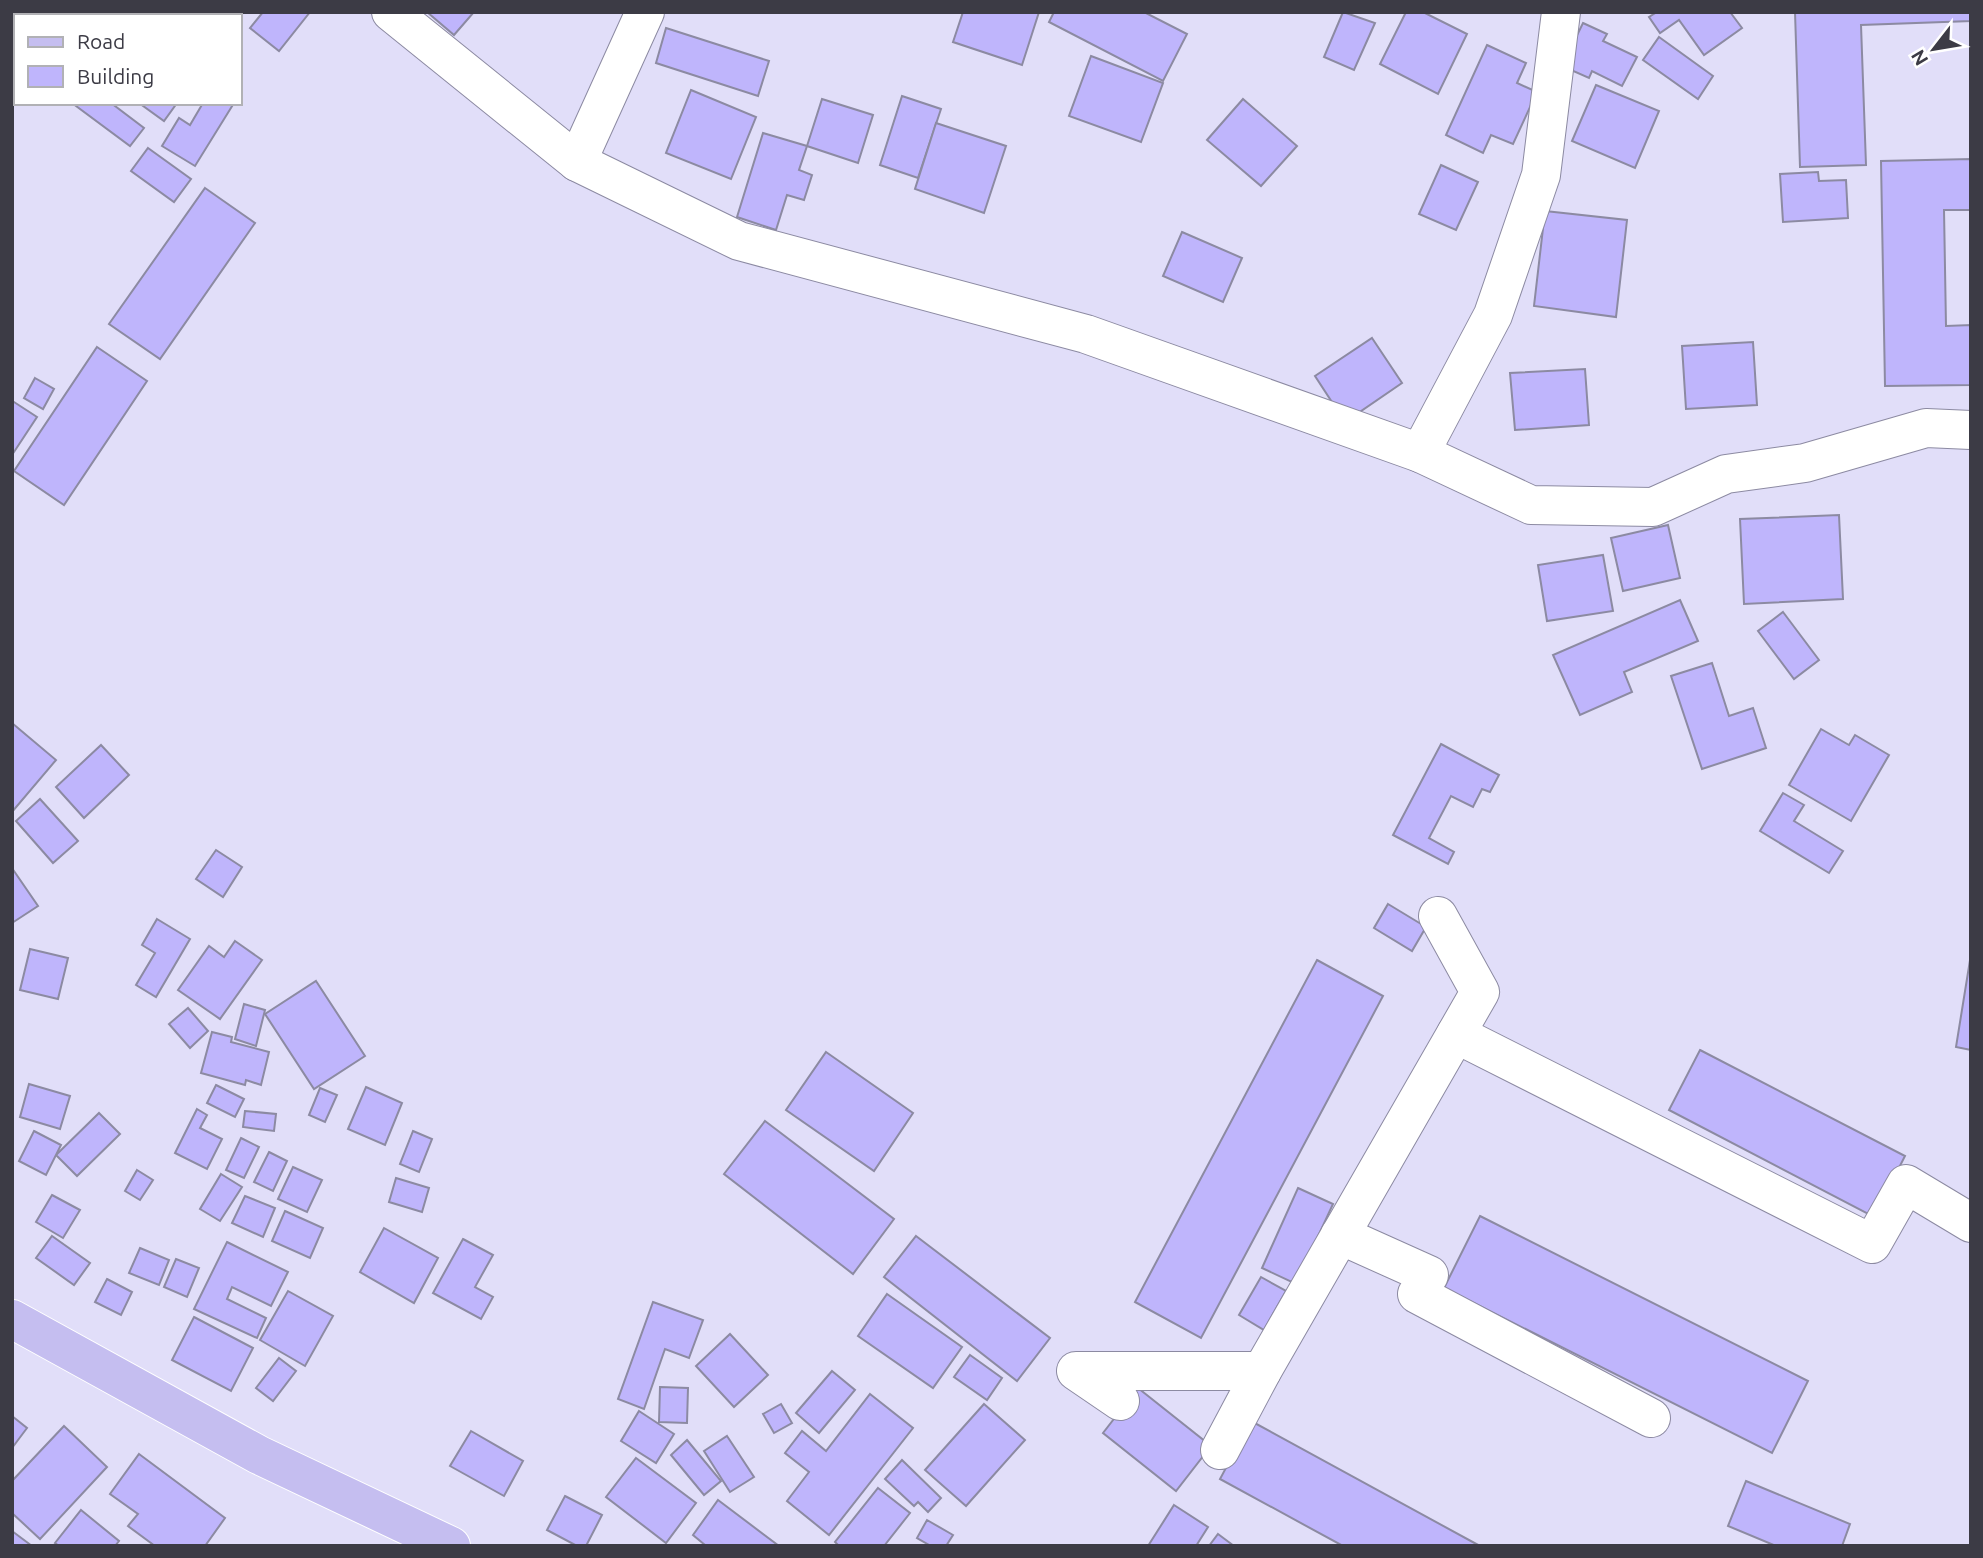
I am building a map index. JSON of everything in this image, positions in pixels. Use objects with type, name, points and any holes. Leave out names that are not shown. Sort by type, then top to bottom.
[{"type":"main road","points":[[12,1319],[259,1455],[451,1546]]},
{"type":"street","points":[[391,12],[578,162],[739,241],[1086,334],[1420,453],[1531,505],[1653,507],[1726,474],[1805,463],[1926,428],[1971,430]]},
{"type":"street","points":[[578,162],[645,12]]},
{"type":"street","points":[[1420,453],[1493,315],[1541,175],[1561,12]]},
{"type":"street","points":[[1220,1450],[1262,1371],[1480,992],[1438,916]]},
{"type":"street","points":[[1456,1034],[1872,1244],[1906,1184],[1971,1223]]},
{"type":"street","points":[[1340,1235],[1429,1275],[1417,1294],[1651,1418]]},
{"type":"street","points":[[1120,1401],[1076,1371],[1262,1371]]},
{"type":"building","points":[[263,12],[310,12],[279,51],[250,28]]},
{"type":"building","points":[[427,12],[474,12],[454,35]]},
{"type":"building","points":[[963,12],[1039,12],[1022,65],[953,42]]},
{"type":"building","points":[[1054,12],[1144,12],[1187,34],[1163,81],[1049,22]]},
{"type":"building","points":[[1343,12],[1375,23],[1354,70],[1324,57]]},
{"type":"building","points":[[1406,12],[1423,12],[1467,34],[1438,94],[1380,64]]},
{"type":"building","points":[[1657,12],[1730,12],[1742,28],[1704,55],[1679,20],[1660,33],[1649,17]]},
{"type":"building","points":[[1795,12],[1971,12],[1971,21],[1861,25],[1866,165],[1800,167]]},
{"type":"building","points":[[1583,23],[1607,34],[1603,41],[1637,57],[1622,86],[1592,71],[1589,78],[1562,66]]},
{"type":"building","points":[[666,28],[769,61],[758,96],[656,63]]},
{"type":"building","points":[[1659,37],[1713,76],[1698,99],[1643,60]]},
{"type":"building","points":[[1487,45],[1526,63],[1517,83],[1537,92],[1513,144],[1491,135],[1483,153],[1446,135]]},
{"type":"building","points":[[1091,56],[1163,83],[1141,142],[1069,116]]},
{"type":"building","points":[[1596,85],[1659,111],[1635,168],[1572,141]]},
{"type":"building","points":[[691,90],[756,117],[731,179],[666,153]]},
{"type":"building","points":[[902,96],[941,109],[918,178],[880,165]]},
{"type":"building","points":[[822,99],[873,115],[858,163],[807,146]]},
{"type":"building","points":[[1243,99],[1297,146],[1261,186],[1207,140]]},
{"type":"building","points":[[75,105],[114,105],[144,128],[130,146]]},
{"type":"building","points":[[142,105],[176,105],[164,121]]},
{"type":"building","points":[[202,105],[233,105],[195,166],[162,146],[179,118],[190,125]]},
{"type":"building","points":[[936,123],[1006,146],[984,213],[915,189]]},
{"type":"building","points":[[763,133],[807,146],[799,170],[812,175],[804,200],[787,195],[776,230],[737,217]]},
{"type":"building","points":[[148,148],[191,179],[174,202],[131,171]]},
{"type":"building","points":[[1971,159],[1971,210],[1944,210],[1946,326],[1971,325],[1971,385],[1885,386],[1881,161]]},
{"type":"building","points":[[1441,165],[1478,182],[1456,230],[1419,214]]},
{"type":"building","points":[[1818,172],[1819,181],[1846,180],[1848,218],[1783,222],[1780,174]]},
{"type":"building","points":[[205,188],[255,223],[160,359],[109,324]]},
{"type":"building","points":[[1545,211],[1627,220],[1616,317],[1534,306]]},
{"type":"building","points":[[1182,232],[1242,258],[1223,302],[1163,276]]},
{"type":"building","points":[[1372,338],[1402,383],[1345,422],[1315,376]]},
{"type":"building","points":[[1753,342],[1757,405],[1686,409],[1682,346]]},
{"type":"building","points":[[97,347],[147,381],[64,505],[14,471]]},
{"type":"building","points":[[1585,369],[1589,425],[1515,430],[1510,373]]},
{"type":"building","points":[[35,378],[54,389],[43,409],[24,398]]},
{"type":"building","points":[[14,402],[37,417],[12,455],[12,404]]},
{"type":"building","points":[[1839,515],[1843,599],[1744,604],[1740,519]]},
{"type":"building","points":[[1668,525],[1680,578],[1623,591],[1611,538]]},
{"type":"building","points":[[1603,555],[1613,611],[1547,621],[1538,565]]},
{"type":"building","points":[[1680,600],[1698,641],[1624,672],[1632,692],[1580,715],[1553,655]]},
{"type":"building","points":[[1783,612],[1819,660],[1794,679],[1758,631]]},
{"type":"building","points":[[1712,663],[1729,716],[1753,708],[1766,748],[1702,769],[1671,676]]},
{"type":"building","points":[[12,723],[56,760],[12,812]]},
{"type":"building","points":[[1821,729],[1849,745],[1855,735],[1889,755],[1851,821],[1789,785]]},
{"type":"building","points":[[1441,744],[1499,775],[1490,792],[1482,789],[1473,807],[1451,796],[1429,838],[1454,852],[1448,864],[1393,835]]},
{"type":"building","points":[[101,745],[129,775],[84,818],[56,787]]},
{"type":"building","points":[[1783,793],[1804,805],[1794,821],[1843,851],[1829,873],[1760,831]]},
{"type":"building","points":[[40,799],[78,841],[53,863],[16,821]]},
{"type":"building","points":[[216,850],[242,867],[223,897],[196,879]]},
{"type":"building","points":[[14,871],[38,906],[12,923],[12,873]]},
{"type":"building","points":[[1388,904],[1426,927],[1412,951],[1374,928]]},
{"type":"building","points":[[157,919],[190,939],[156,997],[136,985],[155,953],[142,945]]},
{"type":"building","points":[[235,941],[262,960],[220,1019],[178,990],[209,946],[224,957]]},
{"type":"building","points":[[30,949],[68,958],[58,999],[20,990]]},
{"type":"building","points":[[1971,954],[1971,1050],[1956,1047]]},
{"type":"building","points":[[1317,960],[1383,996],[1201,1338],[1135,1302]]},
{"type":"building","points":[[316,981],[365,1056],[314,1089],[265,1014]]},
{"type":"building","points":[[244,1004],[265,1010],[256,1046],[235,1039]]},
{"type":"building","points":[[188,1008],[208,1031],[190,1048],[169,1024]]},
{"type":"building","points":[[212,1032],[232,1037],[231,1042],[269,1052],[261,1085],[246,1080],[245,1085],[201,1073]]},
{"type":"building","points":[[1700,1050],[1905,1156],[1874,1217],[1669,1110]]},
{"type":"building","points":[[826,1052],[913,1113],[874,1171],[786,1110]]},
{"type":"building","points":[[29,1084],[70,1096],[60,1129],[20,1117]]},
{"type":"building","points":[[216,1085],[244,1099],[235,1117],[207,1103]]},
{"type":"building","points":[[366,1087],[402,1103],[385,1145],[348,1129]]},
{"type":"building","points":[[320,1088],[337,1095],[325,1122],[309,1115]]},
{"type":"building","points":[[197,1109],[207,1115],[200,1128],[222,1139],[207,1169],[175,1153]]},
{"type":"building","points":[[245,1111],[276,1114],[274,1131],[243,1127]]},
{"type":"building","points":[[99,1113],[120,1134],[77,1176],[56,1155]]},
{"type":"building","points":[[765,1121],[894,1219],[853,1274],[724,1174]]},
{"type":"building","points":[[34,1131],[61,1145],[46,1175],[19,1161]]},
{"type":"building","points":[[413,1131],[432,1139],[419,1172],[400,1164]]},
{"type":"building","points":[[241,1138],[259,1147],[244,1178],[226,1170]]},
{"type":"building","points":[[269,1152],[287,1161],[273,1191],[254,1182]]},
{"type":"building","points":[[293,1167],[322,1180],[307,1212],[278,1199]]},
{"type":"building","points":[[137,1170],[153,1180],[140,1200],[125,1191]]},
{"type":"building","points":[[221,1174],[242,1187],[220,1221],[200,1209]]},
{"type":"building","points":[[396,1178],[429,1188],[422,1212],[389,1202]]},
{"type":"building","points":[[1298,1188],[1333,1204],[1296,1284],[1262,1268]]},
{"type":"building","points":[[52,1195],[80,1210],[63,1238],[36,1222]]},
{"type":"building","points":[[245,1196],[275,1208],[263,1237],[232,1223]]},
{"type":"building","points":[[285,1211],[323,1228],[310,1258],[272,1241]]},
{"type":"building","points":[[1480,1216],[1808,1381],[1772,1453],[1444,1288]]},
{"type":"building","points":[[384,1228],[438,1258],[414,1303],[360,1272]]},
{"type":"building","points":[[52,1236],[90,1263],[74,1285],[36,1258]]},
{"type":"building","points":[[916,1236],[1050,1338],[1017,1381],[884,1277]]},
{"type":"building","points":[[463,1239],[493,1255],[475,1287],[493,1297],[481,1319],[433,1293]]},
{"type":"building","points":[[227,1242],[288,1272],[271,1306],[232,1287],[227,1299],[266,1318],[257,1338],[194,1309]]},
{"type":"building","points":[[140,1248],[169,1260],[159,1285],[129,1273]]},
{"type":"building","points":[[176,1259],[199,1268],[187,1297],[164,1287]]},
{"type":"building","points":[[1261,1277],[1286,1291],[1264,1330],[1239,1315]]},
{"type":"building","points":[[107,1279],[132,1292],[121,1315],[95,1302]]},
{"type":"building","points":[[288,1291],[333,1316],[305,1366],[260,1340]]},
{"type":"building","points":[[887,1294],[962,1347],[933,1388],[858,1336]]},
{"type":"building","points":[[653,1302],[703,1320],[689,1358],[665,1349],[644,1409],[618,1399]]},
{"type":"building","points":[[194,1317],[253,1348],[231,1391],[172,1360]]},
{"type":"building","points":[[730,1334],[768,1375],[734,1407],[696,1366]]},
{"type":"building","points":[[970,1355],[1002,1378],[987,1400],[954,1377]]},
{"type":"building","points":[[279,1358],[296,1371],[273,1401],[256,1388]]},
{"type":"building","points":[[832,1371],[855,1390],[819,1433],[796,1413]]},
{"type":"building","points":[[660,1387],[688,1388],[687,1423],[659,1422]]},
{"type":"building","points":[[1138,1388],[1211,1446],[1176,1491],[1103,1433]]},
{"type":"building","points":[[870,1394],[913,1428],[829,1535],[787,1501],[809,1472],[785,1453],[802,1431],[826,1451]]},
{"type":"building","points":[[781,1404],[792,1423],[774,1433],[763,1414]]},
{"type":"building","points":[[984,1404],[1025,1440],[966,1506],[925,1470]]},
{"type":"building","points":[[639,1411],[674,1434],[656,1463],[621,1441]]},
{"type":"building","points":[[12,1416],[27,1428],[12,1448]]},
{"type":"building","points":[[1251,1421],[1480,1546],[1343,1546],[1220,1479]]},
{"type":"building","points":[[64,1426],[107,1467],[40,1539],[12,1513],[12,1481]]},
{"type":"building","points":[[471,1431],[523,1461],[504,1496],[450,1466]]},
{"type":"building","points":[[727,1436],[754,1477],[730,1492],[704,1451]]},
{"type":"building","points":[[687,1440],[721,1481],[704,1495],[671,1455]]},
{"type":"building","points":[[139,1454],[225,1518],[205,1546],[155,1546],[128,1526],[138,1514],[110,1494]]},
{"type":"building","points":[[636,1458],[696,1503],[666,1543],[606,1497]]},
{"type":"building","points":[[902,1460],[941,1498],[928,1512],[918,1502],[914,1506],[885,1479]]},
{"type":"building","points":[[1746,1481],[1850,1524],[1842,1546],[1776,1546],[1728,1526]]},
{"type":"building","points":[[878,1488],[910,1513],[884,1546],[839,1546],[835,1542]]},
{"type":"building","points":[[565,1496],[602,1515],[586,1546],[577,1546],[547,1530]]},
{"type":"building","points":[[718,1500],[779,1546],[705,1545],[693,1535]]},
{"type":"building","points":[[1174,1505],[1208,1527],[1196,1546],[1148,1546]]},
{"type":"building","points":[[81,1510],[119,1541],[115,1546],[59,1546],[55,1543]]},
{"type":"building","points":[[927,1520],[953,1535],[946,1546],[931,1546],[917,1538]]},
{"type":"building","points":[[12,1531],[32,1546],[12,1546]]},
{"type":"building","points":[[1218,1534],[1234,1546],[1209,1546]]}]
